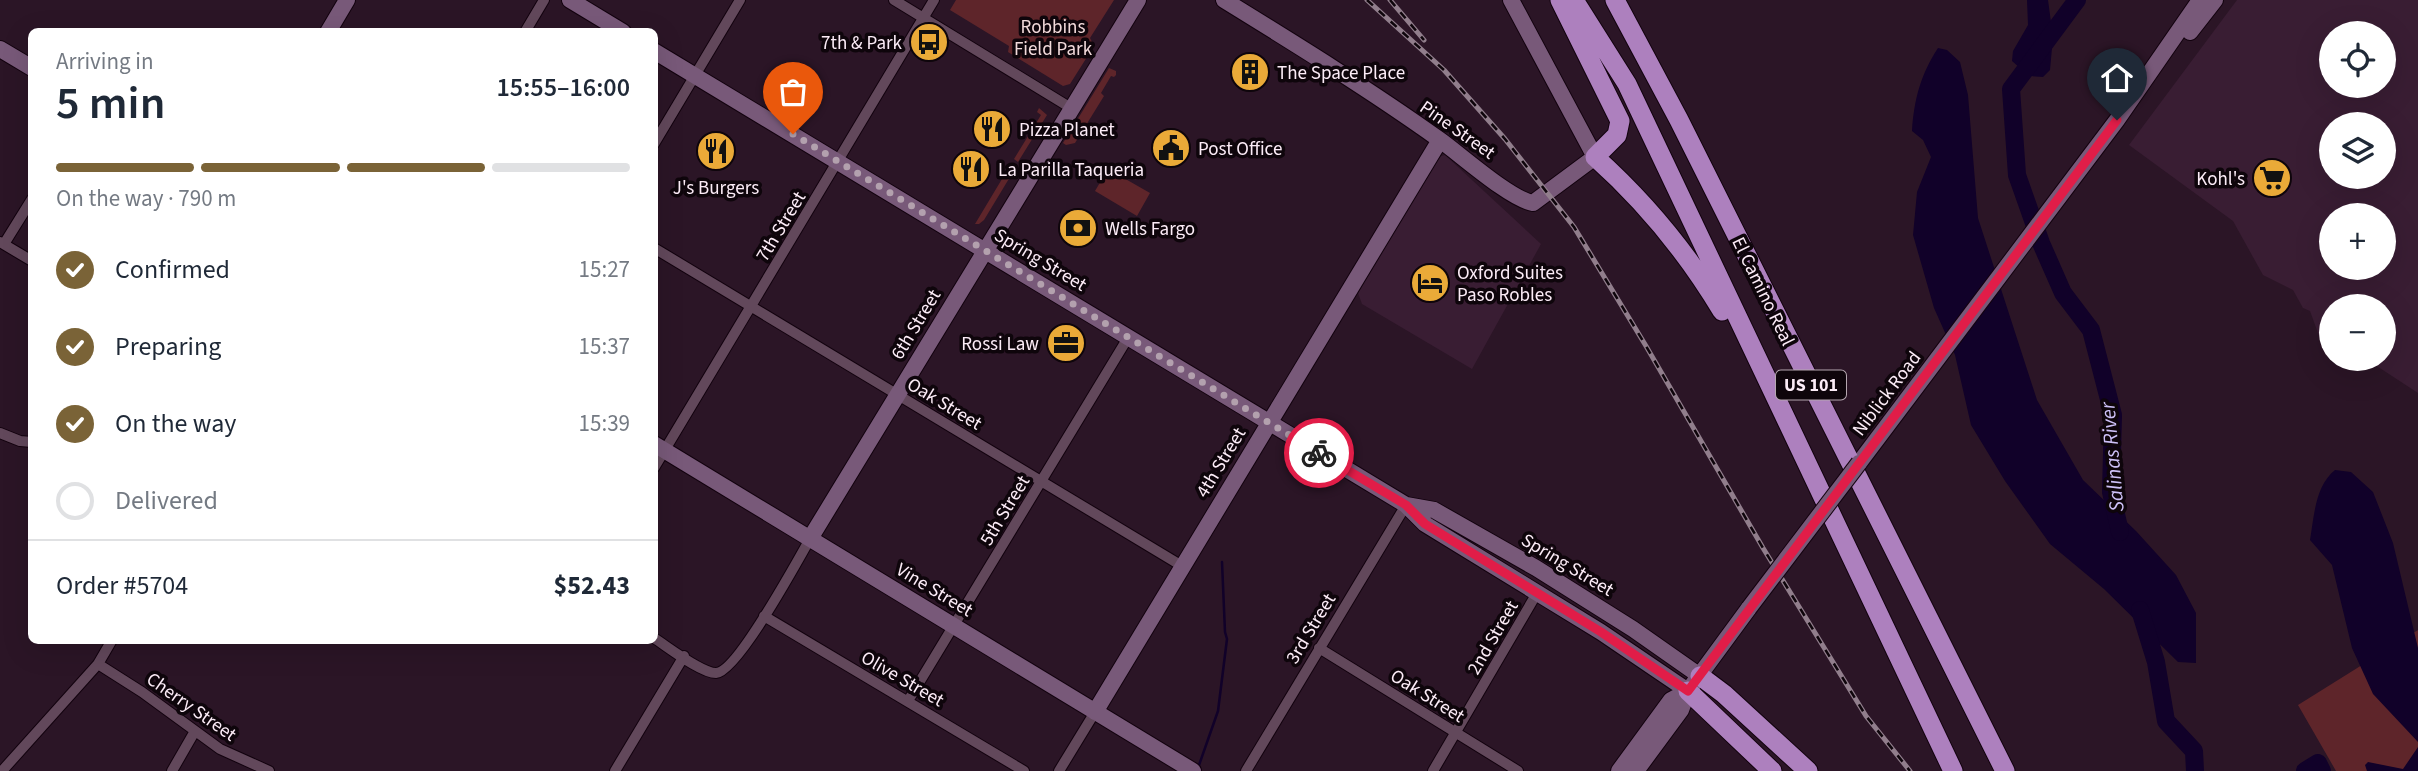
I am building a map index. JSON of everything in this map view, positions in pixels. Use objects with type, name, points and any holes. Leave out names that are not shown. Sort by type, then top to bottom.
[{"type":"highway","points":[[1560,0],[1620,121],[1617,135],[1595,157],[1666,231],[1701,277],[1810,470]]},
{"type":"highway","name":"El Camino Real","points":[[1574,0],[1627,84],[1953,771]]},
{"type":"highway","name":"El Camino Real","points":[[1615,0],[1679,120],[2005,771]]},
{"type":"highway","points":[[1694,683],[1772,771]]},
{"type":"highway","points":[[1694,683],[1724,694],[1808,771]]},
{"type":"main road","points":[[330,28],[347,0]]},
{"type":"main road","points":[[570,0],[616,28]]},
{"type":"main road","name":"6th Street","points":[[811,537],[1138,0]]},
{"type":"main road","name":"Pine Street","points":[[1224,0],[1325,62],[1440,140],[1513,194],[1533,203],[1595,157]]},
{"type":"main road","points":[[1511,0],[1595,157]]},
{"type":"main road","name":"Niblick Road","points":[[2117,120],[2200,0]]},
{"type":"main road","name":"Niblick Road","points":[[1694,683],[2117,120],[2215,0]]},
{"type":"main road","points":[[0,49],[28,66]]},
{"type":"main road","name":"Spring Street","points":[[658,53],[1406,505],[1425,524],[1601,632],[1694,683]]},
{"type":"main road","name":"4th Street","points":[[1095,712],[1440,140]]},
{"type":"main road","name":"Vine Street","points":[[660,447],[1192,770]]},
{"type":"main road","name":"Spring Street","points":[[1406,505],[1434,510],[1536,568],[1633,629],[1694,683]]},
{"type":"main road","points":[[1619,771],[1671,700],[1694,683]]},
{"type":"main road","points":[[1636,771],[1681,710],[1694,683]]},
{"type":"street","points":[[527,28],[544,0]]},
{"type":"street","points":[[658,137],[740,0]]},
{"type":"street","points":[[894,0],[1070,108]]},
{"type":"street","name":"7th Street","points":[[660,447],[751,307],[934,0]]},
{"type":"street","points":[[28,205],[2,243],[28,259]]},
{"type":"street","name":"Oak Street","points":[[658,250],[1182,566]]},
{"type":"street","name":"5th Street","points":[[908,701],[1129,336]]},
{"type":"street","points":[[0,433],[28,442]]},
{"type":"street","name":"3rd Street","points":[[1245,771],[1406,505]]},
{"type":"street","name":"6th Street","points":[[684,656],[713,672],[727,669],[738,657],[811,537]]},
{"type":"street","name":"2nd Street","points":[[1433,771],[1537,593]]},
{"type":"street","name":"Olive Street","points":[[764,616],[1024,771]]},
{"type":"street","points":[[615,771],[684,656],[658,640]]},
{"type":"street","points":[[2,771],[98,664],[110,644]]},
{"type":"street","name":"Oak Street","points":[[1319,648],[1518,771]]},
{"type":"street","name":"Cherry Street","points":[[98,664],[142,692],[220,749],[269,771]]},
{"type":"street","name":"4th Street","points":[[1059,771],[1095,712]]},
{"type":"street","points":[[172,771],[195,731]]},
{"type":"shaded area","points":[[2027,0],[2048,0],[2053,37],[2050,70],[2043,77],[2029,76],[2012,61],[2013,51],[2028,25]]},
{"type":"shaded area","points":[[2237,0],[2418,0],[2418,393],[2384,371],[2396,371],[2396,294],[2319,294],[2319,336],[2310,311],[2303,308],[2293,290],[2263,275],[2233,221],[2129,145]]},
{"type":"shaded area","points":[[1938,48],[1947,50],[1960,62],[1968,95],[1978,218],[2037,400],[2083,480],[2136,531],[2176,575],[2196,613],[2196,663],[2178,662],[2104,589],[2050,544],[2005,481],[1971,425],[1955,355],[1934,308],[1913,235],[1917,192],[1931,157],[1923,140],[1912,131],[1913,119],[1923,77]]},
{"type":"shaded area","points":[[1445,155],[1541,244],[1472,369],[1362,304],[1358,293],[1435,158]]},
{"type":"shaded area","points":[[2335,470],[2351,472],[2373,492],[2393,543],[2418,648],[2418,742],[2373,694],[2352,648],[2332,565],[2310,540],[2319,493]]},
{"type":"shaded area","points":[[2418,747],[2418,771],[2367,771],[2365,765],[2368,762],[2403,769]]},
{"type":"green space","name":"Robbins Field Park","points":[[956,0],[1114,0],[1090,38],[1094,46],[1070,84],[1063,86],[1008,52],[1009,46],[950,10]]},
{"type":"green space","points":[[1109,68],[1116,71],[1116,75],[1111,76],[1101,93],[1104,96],[1075,143],[1066,145],[1063,143]]},
{"type":"green space","points":[[1039,108],[1047,115],[1018,162],[1014,159],[1041,115],[1037,112]]},
{"type":"green space","points":[[1008,169],[1013,172],[984,220],[975,224]]},
{"type":"green space","points":[[1108,169],[1150,193],[1137,216],[1095,191]]},
{"type":"green space","points":[[2418,630],[2418,771],[2336,771],[2298,705]]},
{"type":"waterway","name":"Salinas River","points":[[2077,0],[2011,89],[2017,175],[2041,243],[2063,293],[2091,330],[2113,415],[2111,492],[2120,532]]},
{"type":"waterway","points":[[1198,768],[1218,711],[1227,639],[1222,562]]},
{"type":"waterway","name":"Salinas River","points":[[2140,610],[2156,662],[2166,721],[2194,751],[2195,771]]},
{"type":"waterway","name":"Salinas River","points":[[2305,771],[2318,763],[2322,771]]},
{"type":"railway","points":[[1367,0],[1444,70],[1505,139],[1574,227],[1763,548],[1866,716],[1910,771]]},
{"type":"railway","points":[[1390,0],[1424,40]]},
{"type":"way so far","points":[[793,134],[1319,453]]},
{"type":"place","name":"7th & Park","points":[[929,42]]},
{"type":"place","name":"The Space Place","points":[[1250,72]]},
{"type":"place","name":"Pizza Planet","points":[[992,129]]},
{"type":"place","name":"Post Office","points":[[1171,148]]},
{"type":"place","name":"J's Burgers","points":[[716,151]]},
{"type":"place","name":"La Parilla Taqueria","points":[[971,169]]},
{"type":"place","name":"Kohl's","points":[[2272,178]]},
{"type":"place","name":"Wells Fargo","points":[[1078,228]]},
{"type":"place","name":"Oxford Suites Paso Robles","points":[[1430,283]]},
{"type":"place","name":"Rossi Law","points":[[1066,343]]},
{"type":"route","points":[[1319,453],[1406,505],[1425,524],[1601,632],[1688,691],[2117,120]]}]
